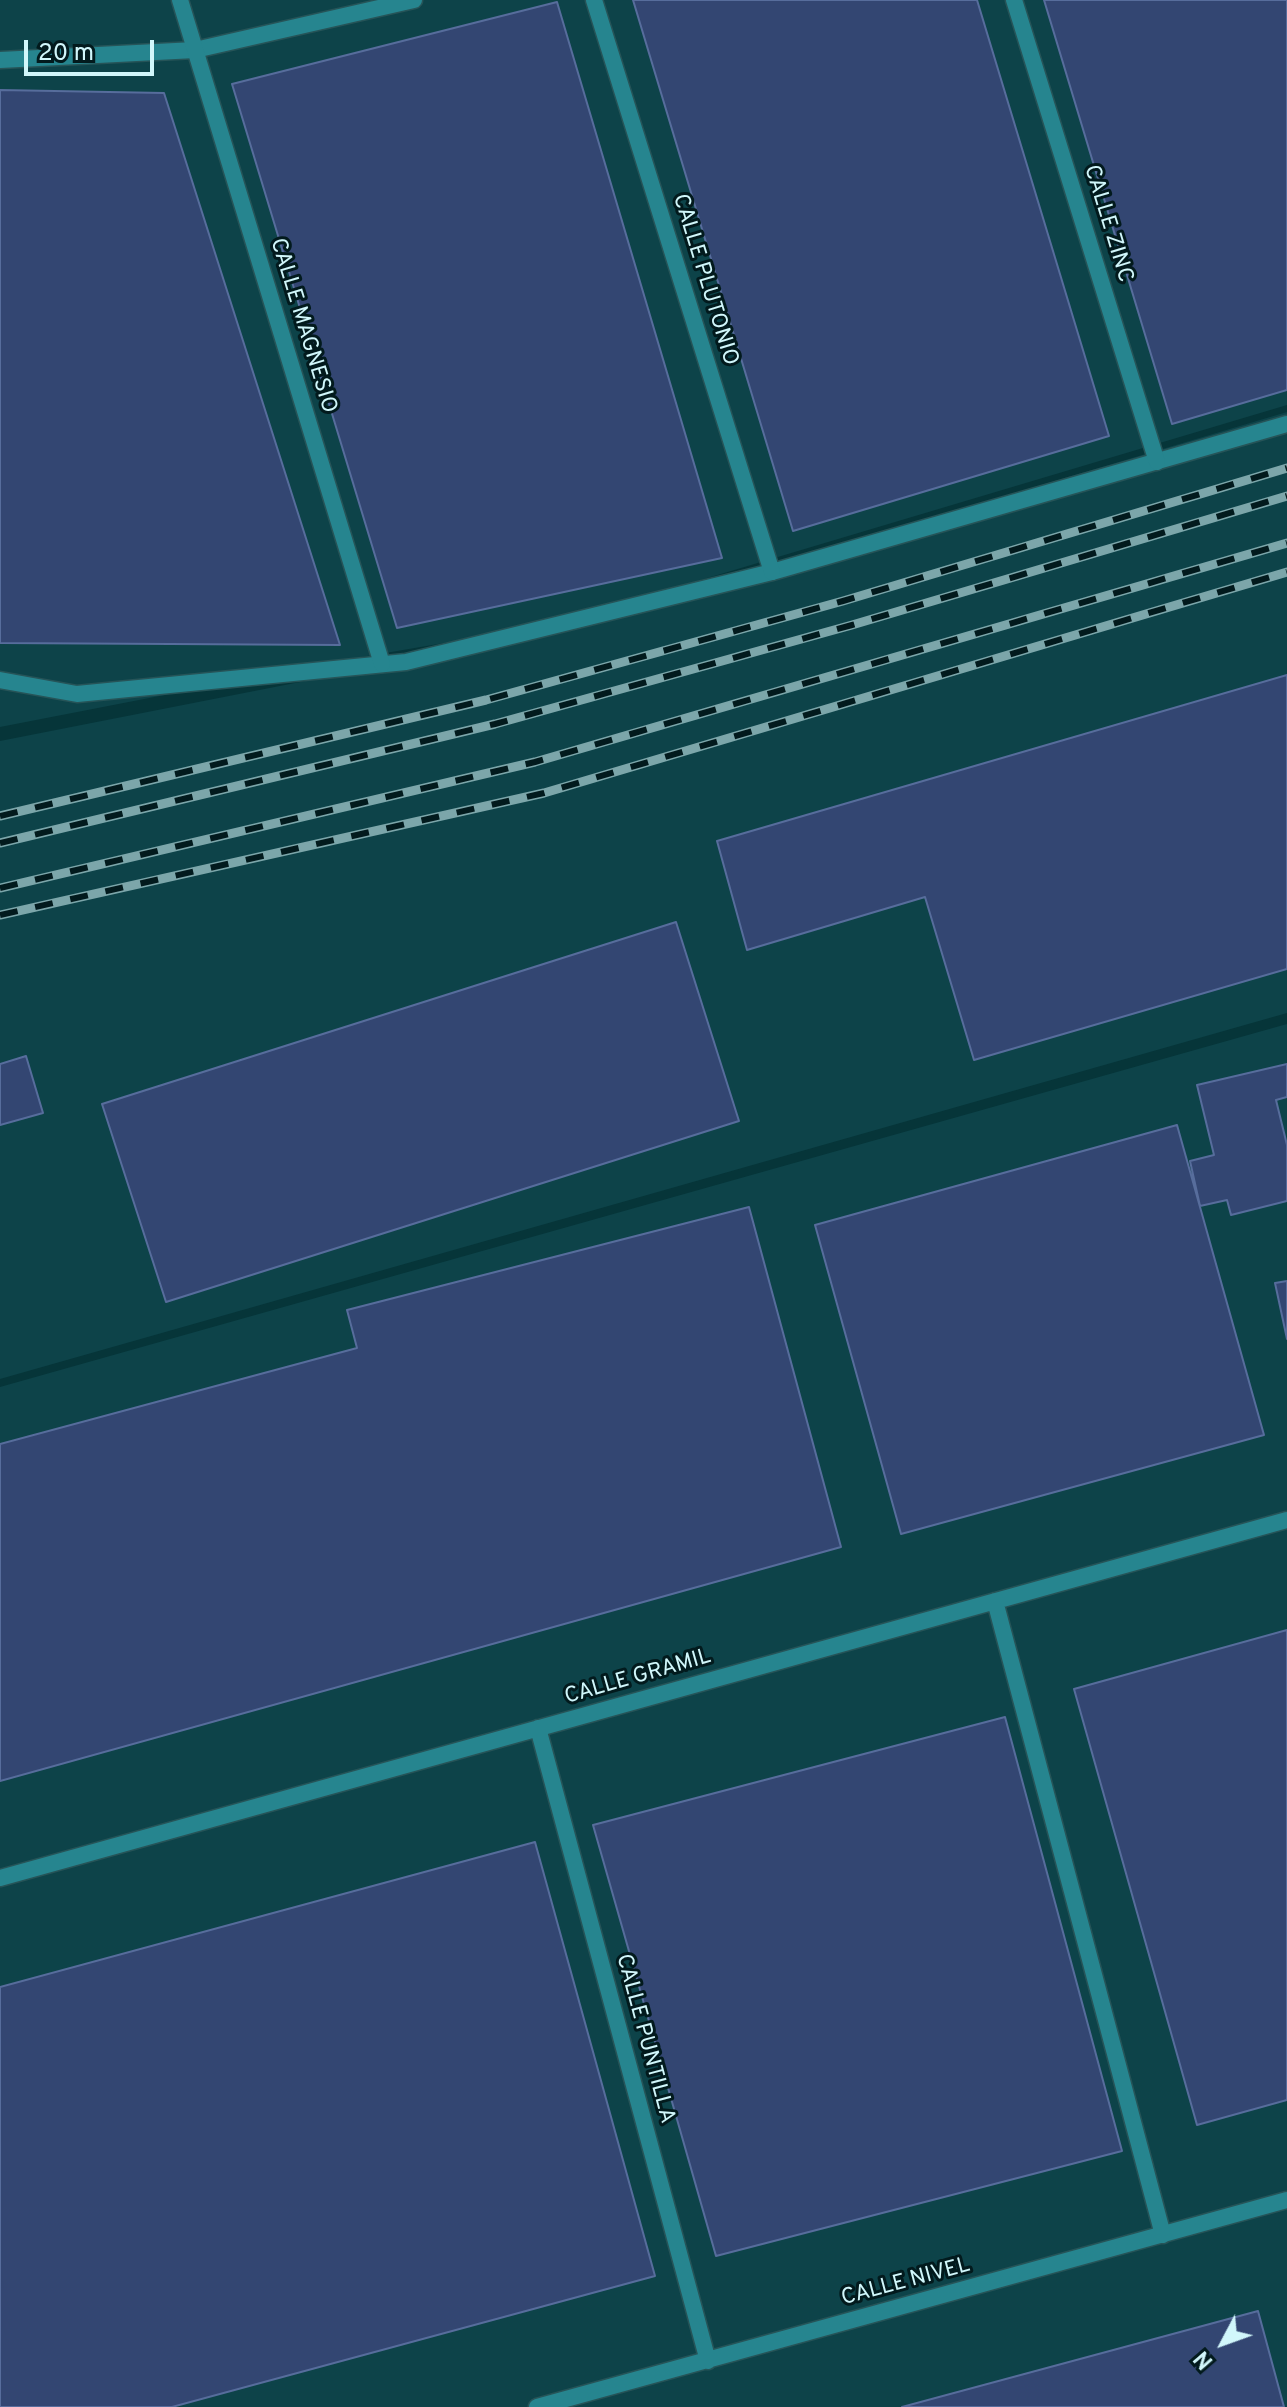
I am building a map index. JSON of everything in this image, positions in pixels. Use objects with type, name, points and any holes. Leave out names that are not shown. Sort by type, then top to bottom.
[{"type":"street","name":"CALLE MAGNESIO","points":[[180,0],[382,664]]},
{"type":"street","points":[[0,60],[195,50],[414,0]]},
{"type":"street","name":"CALLE PLUTONIO","points":[[594,0],[772,572]]},
{"type":"street","name":"CALLE ZINC","points":[[1014,0],[1157,462]]},
{"type":"street","points":[[0,680],[77,694],[406,662],[772,572],[1287,424]]},
{"type":"street","name":"CALLE GRAMIL","points":[[0,1878],[1287,1520]]},
{"type":"street","points":[[995,1601],[1163,2235]]},
{"type":"street","name":"CALLE PUNTILLA","points":[[538,1728],[708,2361]]},
{"type":"street","name":"CALLE NIVEL","points":[[537,2407],[1287,2202]]},
{"type":"shaded area","points":[[0,0],[1287,0],[1287,405],[550,625],[350,659],[0,727]]},
{"type":"shaded area","points":[[1287,412],[1287,1013],[0,1379],[0,741],[529,637]]},
{"type":"shaded area","points":[[1287,1024],[1287,2407],[0,2407],[0,1387]]},
{"type":"building","points":[[633,0],[977,0],[1109,436],[793,531]]},
{"type":"building","points":[[1044,0],[1287,0],[1287,390],[1172,424]]},
{"type":"building","points":[[557,2],[722,558],[397,628],[232,84]]},
{"type":"building","points":[[0,90],[164,93],[340,645],[0,643]]},
{"type":"building","points":[[1287,675],[1287,969],[974,1060],[925,897],[747,950],[717,841]]},
{"type":"building","points":[[676,922],[739,1121],[166,1302],[102,1104]]},
{"type":"building","points":[[26,1056],[43,1113],[0,1125],[0,1064]]},
{"type":"building","points":[[1287,1064],[1287,1097],[1276,1100],[1287,1145],[1287,1201],[1231,1215],[1227,1200],[1200,1206],[1190,1161],[1214,1155],[1197,1085]]},
{"type":"building","points":[[1177,1125],[1264,1435],[901,1534],[815,1225]]},
{"type":"building","points":[[749,1207],[841,1547],[0,1781],[0,1444],[357,1348],[347,1310]]},
{"type":"building","points":[[1287,1281],[1287,1339],[1275,1283]]},
{"type":"building","points":[[1287,1630],[1287,2100],[1197,2125],[1074,1689]]},
{"type":"building","points":[[1005,1717],[1122,2151],[716,2256],[593,1825]]},
{"type":"building","points":[[535,1842],[655,2276],[172,2407],[0,2407],[0,1987]]},
{"type":"building","points":[[1258,2311],[1284,2407],[902,2407]]},
{"type":"railway","points":[[0,816],[486,700],[843,601],[1287,468]]},
{"type":"railway","points":[[0,843],[495,724],[852,625],[1287,496]]},
{"type":"railway","points":[[0,888],[535,762],[1287,543]]},
{"type":"railway","points":[[0,915],[544,793],[1287,572]]}]
